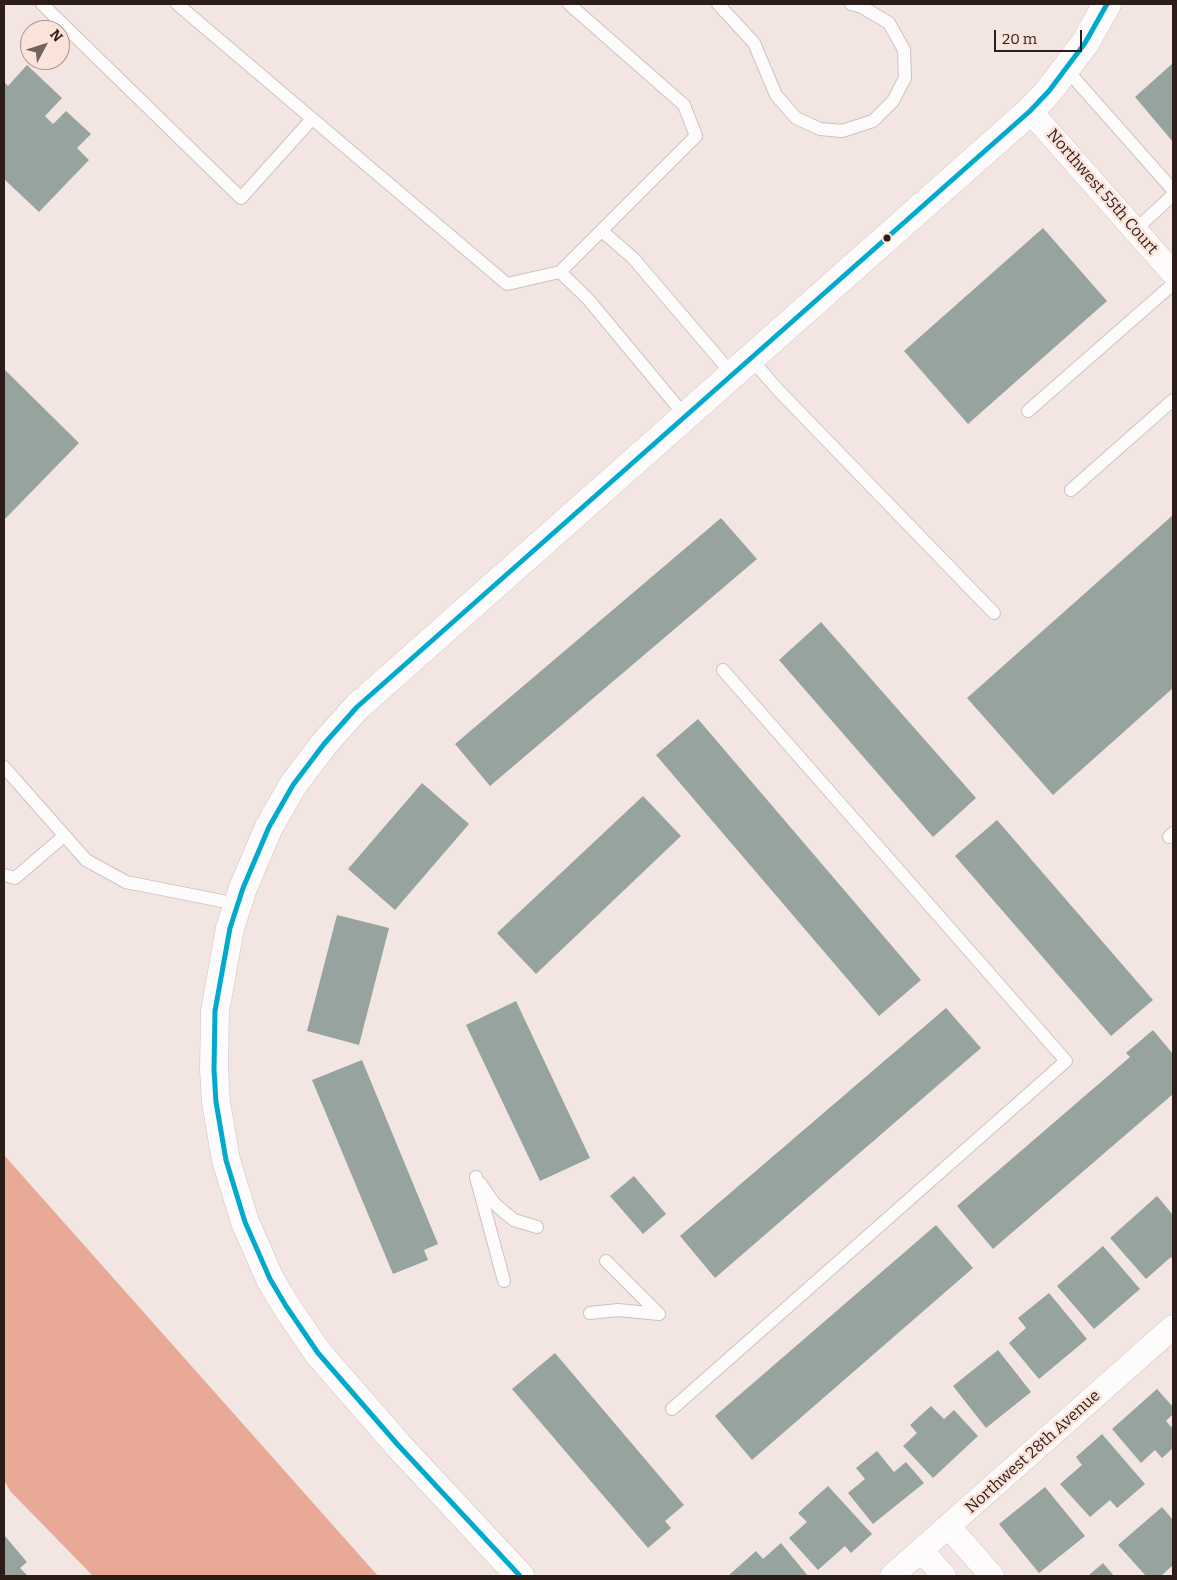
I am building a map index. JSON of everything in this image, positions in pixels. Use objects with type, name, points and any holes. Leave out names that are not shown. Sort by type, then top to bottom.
[{"type":"main road","points":[[520,1576],[398,1445],[318,1353],[286,1306],[245,1222],[226,1160],[214,1070],[215,1011],[230,928],[237,904],[260,846],[281,805],[308,764],[339,726],[377,688],[1030,112],[1049,92],[1085,43],[1108,4]]},
{"type":"street","name":"Northwest 55th Court","points":[[1030,112],[1173,273]]},
{"type":"street","name":"Northwest 28th Avenue","points":[[892,1576],[1173,1327]]},
{"type":"street","points":[[948,1526],[992,1576]]},
{"type":"street","points":[[921,1550],[944,1576]]},
{"type":"lane","points":[[42,4],[240,198],[312,119]]},
{"type":"lane","points":[[177,4],[508,284],[560,272],[696,136],[684,104],[569,4]]},
{"type":"lane","points":[[718,4],[754,43],[776,95],[796,118],[820,129],[842,131],[873,121],[893,101],[905,78],[904,50],[888,23],[851,4]]},
{"type":"lane","points":[[1066,69],[1173,190]]},
{"type":"lane","points":[[1135,230],[1173,195]]},
{"type":"lane","points":[[602,231],[634,258],[742,367],[780,392],[994,613]]},
{"type":"lane","points":[[560,272],[588,299],[686,417]]},
{"type":"lane","points":[[1028,412],[1173,284]]},
{"type":"lane","points":[[1071,490],[1173,400]]},
{"type":"lane","points":[[672,1409],[1066,1060],[722,670]]},
{"type":"lane","points":[[4,767],[86,860],[126,882],[237,904]]},
{"type":"lane","points":[[4,876],[15,878],[64,836]]},
{"type":"lane","points":[[504,1281],[476,1177],[494,1203],[504,1212],[514,1220],[538,1227]]},
{"type":"lane","points":[[590,1313],[618,1310],[660,1314],[606,1261]]},
{"type":"shaded area","points":[[4,1155],[378,1576],[93,1576],[10,1491],[4,1480]]},
{"type":"building","points":[[1173,63],[1173,142],[1135,97]]},
{"type":"building","points":[[22,70],[32,70],[62,98],[45,116],[53,124],[66,111],[91,134],[77,148],[89,160],[39,212],[4,179],[4,82],[8,86]]},
{"type":"building","points":[[1043,228],[1107,301],[968,424],[904,351]]},
{"type":"building","points":[[4,369],[79,443],[4,520]]},
{"type":"building","points":[[1173,515],[1173,688],[1053,795],[967,698]]},
{"type":"building","points":[[721,518],[757,559],[490,786],[455,744]]},
{"type":"building","points":[[821,622],[976,798],[933,837],[779,660]]},
{"type":"building","points":[[698,719],[921,980],[879,1016],[656,755]]},
{"type":"building","points":[[422,783],[469,824],[395,910],[348,869]]},
{"type":"building","points":[[643,796],[681,836],[536,974],[497,933]]},
{"type":"building","points":[[997,820],[1153,1000],[1111,1036],[955,856]]},
{"type":"building","points":[[337,915],[389,928],[359,1045],[307,1031]]},
{"type":"building","points":[[516,1001],[590,1158],[540,1181],[466,1025]]},
{"type":"building","points":[[946,1008],[981,1048],[715,1278],[680,1236]]},
{"type":"building","points":[[1153,1030],[1173,1054],[1173,1094],[993,1249],[957,1206],[1130,1057],[1126,1053]]},
{"type":"building","points":[[362,1060],[438,1244],[424,1250],[428,1260],[393,1274],[312,1080]]},
{"type":"building","points":[[634,1176],[666,1214],[643,1234],[610,1196]]},
{"type":"building","points":[[1157,1196],[1173,1215],[1173,1260],[1171,1257],[1146,1279],[1110,1238]]},
{"type":"building","points":[[936,1225],[973,1268],[752,1460],[715,1416]]},
{"type":"building","points":[[1103,1246],[1140,1289],[1094,1329],[1057,1286]]},
{"type":"building","points":[[1049,1293],[1087,1339],[1039,1379],[1009,1343],[1026,1328],[1018,1318]]},
{"type":"building","points":[[998,1350],[1031,1392],[986,1428],[953,1386]]},
{"type":"building","points":[[555,1353],[684,1505],[665,1521],[671,1528],[648,1548],[512,1389]]},
{"type":"building","points":[[1157,1389],[1173,1407],[1173,1414],[1166,1421],[1173,1429],[1173,1448],[1162,1458],[1155,1450],[1141,1463],[1112,1429]]},
{"type":"building","points":[[931,1406],[944,1419],[954,1410],[978,1436],[933,1478],[903,1446],[917,1433],[910,1425]]},
{"type":"building","points":[[1102,1434],[1145,1484],[1117,1508],[1110,1500],[1090,1517],[1060,1484],[1082,1465],[1076,1457]]},
{"type":"building","points":[[877,1451],[894,1472],[906,1462],[924,1483],[873,1524],[848,1493],[865,1479],[856,1468]]},
{"type":"building","points":[[828,1486],[872,1534],[851,1553],[845,1546],[818,1570],[789,1538],[807,1522],[798,1513]]},
{"type":"building","points":[[1045,1487],[1085,1536],[1039,1573],[999,1524]]},
{"type":"building","points":[[1162,1507],[1173,1520],[1173,1565],[1161,1576],[1146,1576],[1118,1545]]},
{"type":"building","points":[[4,1535],[27,1562],[20,1568],[28,1576],[4,1576]]},
{"type":"building","points":[[781,1543],[808,1576],[728,1576],[756,1551],[763,1559]]},
{"type":"building","points":[[1103,1563],[1114,1576],[1088,1576]]},
{"type":"transit line","points":[[520,1576],[398,1445],[318,1353],[270,1279],[245,1222],[226,1160],[216,1102],[214,1070],[215,1011],[230,928],[243,888],[269,827],[293,785],[324,744],[357,707],[1030,111],[1049,91],[1085,43],[1107,4]]}]
